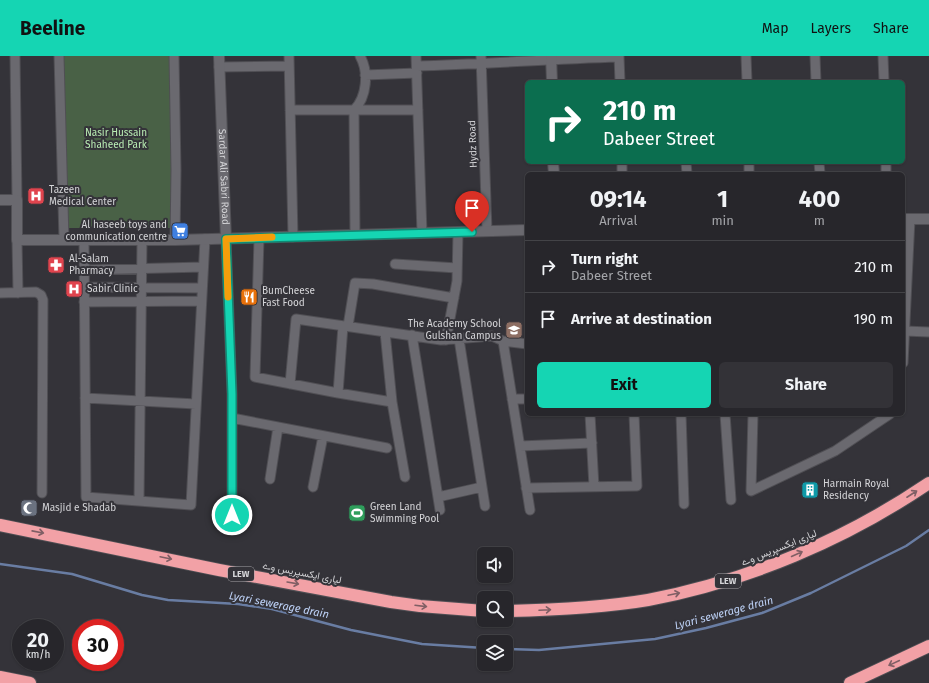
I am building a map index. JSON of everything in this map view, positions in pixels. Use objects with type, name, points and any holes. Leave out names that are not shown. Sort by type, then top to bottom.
[{"type":"highway","name":"لیاری ایکسپریس وے","points":[[513,611],[563,609],[619,604],[676,594],[731,580],[757,571],[836,537],[888,509],[929,483]]},
{"type":"highway","name":"لیاری ایکسپریس وے","points":[[0,526],[219,570],[391,602],[434,608],[477,611]]},
{"type":"highway","points":[[850,683],[929,646]]},
{"type":"highway","points":[[0,677],[30,683]]},
{"type":"street","points":[[15,56],[18,293]]},
{"type":"street","points":[[59,56],[64,240]]},
{"type":"street","points":[[174,56],[176,170],[175,240]]},
{"type":"street","name":"Sardar Ali Sabri Road","points":[[219,56],[232,418],[232,515]]},
{"type":"street","points":[[289,56],[294,237]]},
{"type":"street","points":[[355,235],[354,110],[360,104],[363,96],[365,75],[365,70],[360,56]]},
{"type":"street","points":[[416,56],[422,233]]},
{"type":"street","points":[[746,56],[747,80]]},
{"type":"street","points":[[815,56],[816,80]]},
{"type":"street","points":[[883,56],[884,80]]},
{"type":"street","points":[[365,75],[417,70],[481,60],[619,57],[620,80]]},
{"type":"street","points":[[551,58],[552,80]]},
{"type":"street","name":"Hydz Road","points":[[481,60],[487,231]]},
{"type":"street","points":[[219,67],[289,66]]},
{"type":"street","points":[[290,110],[418,110]]},
{"type":"street","points":[[0,200],[17,200]]},
{"type":"street","points":[[929,218],[907,219],[905,257],[905,331],[929,332]]},
{"type":"street","points":[[17,240],[175,240],[525,230]]},
{"type":"street","points":[[446,340],[457,281],[458,232]]},
{"type":"street","points":[[259,238],[255,377],[392,402]]},
{"type":"street","points":[[84,240],[86,497],[191,505],[205,239]]},
{"type":"street","points":[[138,501],[142,240]]},
{"type":"street","points":[[395,264],[457,268]]},
{"type":"street","points":[[84,270],[203,267]]},
{"type":"street","points":[[338,393],[345,326],[356,283],[374,284],[454,298]]},
{"type":"street","points":[[84,287],[202,288]]},
{"type":"street","points":[[0,293],[36,292],[43,300],[42,493]]},
{"type":"street","points":[[84,302],[201,301]]},
{"type":"street","points":[[290,384],[296,319],[446,340],[492,336],[503,340],[525,344]]},
{"type":"street","points":[[386,332],[392,402],[405,477]]},
{"type":"street","points":[[412,336],[440,510]]},
{"type":"street","points":[[459,339],[485,506]]},
{"type":"street","points":[[503,340],[530,510]]},
{"type":"street","points":[[85,398],[196,404]]},
{"type":"street","points":[[512,399],[525,399]]},
{"type":"street","points":[[590,416],[594,487]]},
{"type":"street","points":[[526,488],[637,486],[634,416]]},
{"type":"street","points":[[680,416],[684,504]]},
{"type":"street","points":[[725,416],[731,500]]},
{"type":"street","points":[[753,416],[751,491],[835,450],[887,416]]},
{"type":"street","points":[[232,418],[387,448]]},
{"type":"street","points":[[270,479],[278,427]]},
{"type":"street","points":[[312,487],[323,436]]},
{"type":"street","points":[[520,446],[592,443]]},
{"type":"street","points":[[438,497],[482,488]]},
{"type":"green space","name":"Nasir Hussain Shaheed Park","points":[[57,56],[169,56],[173,228],[64,228]]},
{"type":"waterway","name":"Lyari sewerage drain","points":[[513,649],[539,650],[655,639],[706,628],[762,613],[811,593],[906,546],[929,530]]},
{"type":"waterway","name":"Lyari sewerage drain","points":[[0,564],[72,574],[142,595],[168,600],[238,604],[272,609],[351,630],[422,644],[477,648]]},
{"type":"slow traffic","points":[[228,297],[226,239],[272,237]]},
{"type":"place","name":"Tazeen Medical Center","points":[[36,196]]},
{"type":"place","name":"Al haseeb toys and communication centre","points":[[180,231]]},
{"type":"place","name":"Al-Salam Pharmacy","points":[[56,265]]},
{"type":"place","name":"Sabir Clinic","points":[[74,289]]},
{"type":"place","name":"BumCheese Fast Food","points":[[249,297]]},
{"type":"place","name":"The Academy School Gulshan Campus","points":[[514,330]]},
{"type":"place","name":"Harmain Royal Residency","points":[[810,490]]},
{"type":"place","name":"Masjid e Shadab","points":[[29,508]]},
{"type":"place","name":"Green Land Swimming Pool","points":[[357,513]]},
{"type":"route","points":[[232,515],[232,394],[226,239],[472,232]]}]
